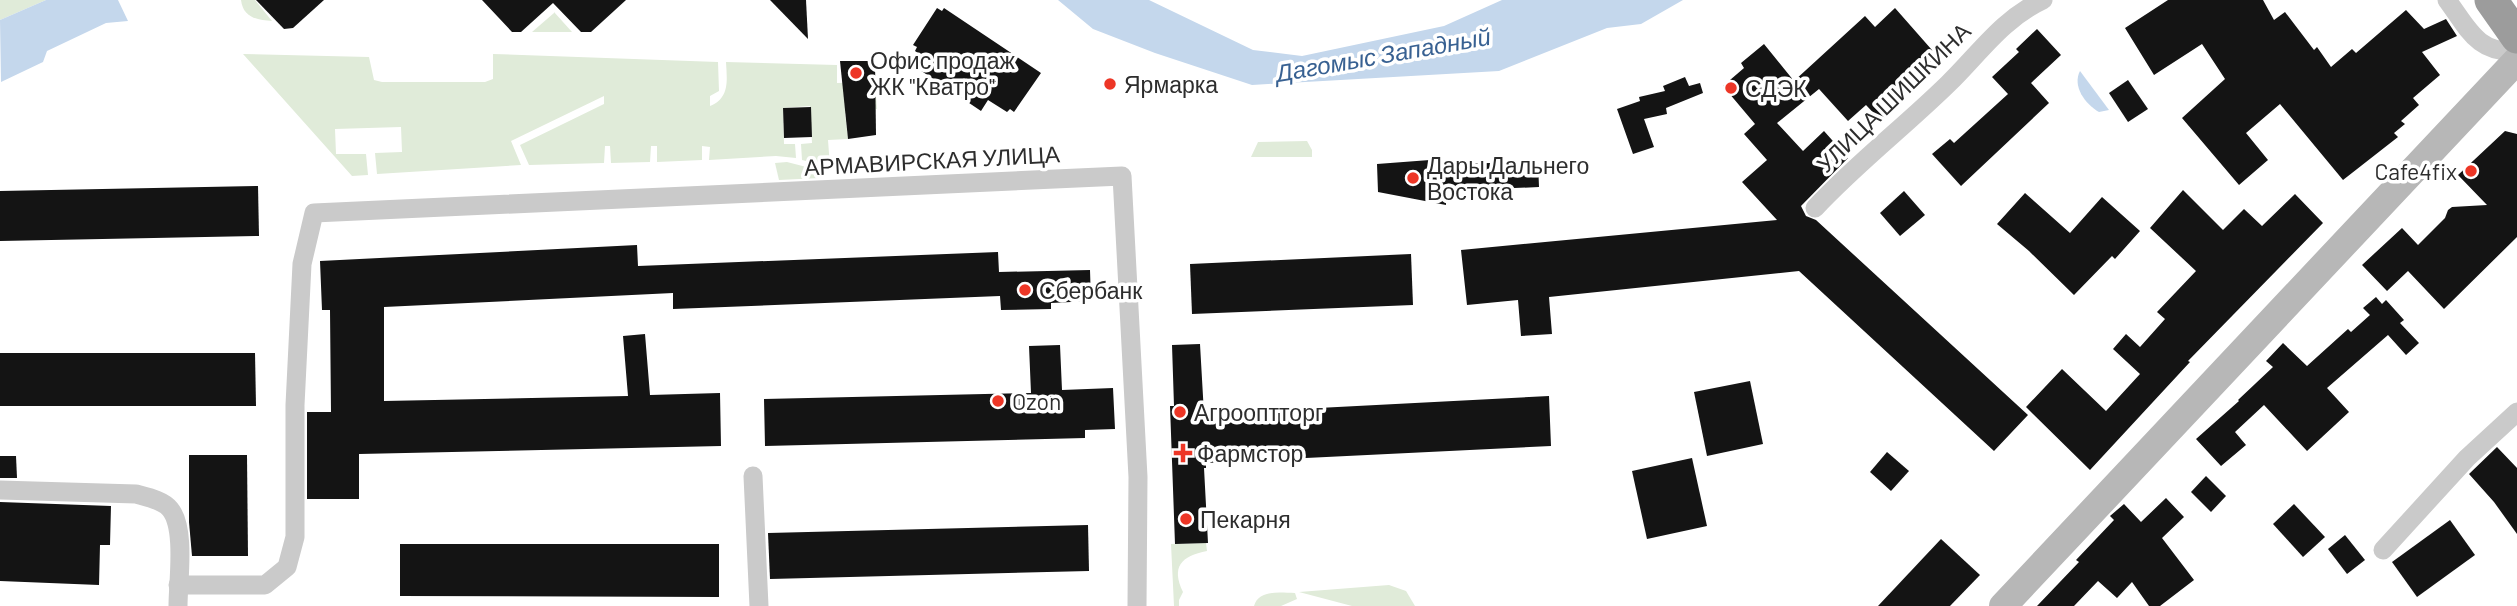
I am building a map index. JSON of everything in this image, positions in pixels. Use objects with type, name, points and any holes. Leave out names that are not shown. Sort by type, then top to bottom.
[{"type":"highway","points":[[2491,0],[2517,37]]},
{"type":"main road","points":[[2003,606],[2517,60]]},
{"type":"street","name":"УЛИЦА ШИШКИНА","points":[[1815,208],[1845,176],[1949,83],[2000,27],[2043,0]]},
{"type":"street","points":[[2447,0],[2485,48],[2501,52],[2517,51]]},
{"type":"street","name":"АРМАВИРСКАЯ УЛИЦА","points":[[178,585],[265,585],[287,567],[295,537],[295,405],[302,264],[314,213],[1122,176],[1138,477],[1137,606]]},
{"type":"street","points":[[2383,550],[2467,458],[2517,412]]},
{"type":"street","points":[[752,476],[759,606]]},
{"type":"street","points":[[0,490],[136,494],[170,508],[179,526],[178,606]]},
{"type":"green space","points":[[0,0],[46,0],[0,20]]},
{"type":"green space","points":[[241,0],[255,0],[272,21],[247,14]]},
{"type":"green space","points":[[554,13],[572,32],[532,32]]},
{"type":"green space","points":[[243,54],[369,57],[374,80],[382,82],[485,82],[493,79],[493,54],[718,62],[719,91],[710,96],[710,106],[721,98],[726,88],[726,62],[837,65],[837,83],[875,82],[877,109],[845,113],[848,139],[828,140],[830,167],[802,160],[801,144],[812,143],[810,106],[783,108],[784,144],[795,144],[796,158],[776,156],[709,160],[710,147],[702,146],[702,160],[657,162],[657,146],[651,146],[650,162],[611,163],[610,146],[605,146],[604,163],[529,165],[520,145],[604,104],[604,96],[511,141],[521,165],[377,174],[375,153],[402,152],[401,127],[335,129],[336,154],[366,154],[368,175],[352,176]]},
{"type":"green space","points":[[1307,141],[1312,157],[1251,157],[1258,142]]},
{"type":"green space","points":[[787,162],[818,170],[822,175],[820,178],[779,180],[775,163]]},
{"type":"green space","points":[[1206,543],[1207,551],[1191,556],[1178,569],[1183,592],[1179,606],[1174,606],[1171,544]]},
{"type":"green space","points":[[1389,585],[1406,591],[1415,606],[1352,606],[1299,592]]},
{"type":"green space","points":[[1295,593],[1297,599],[1281,606],[1254,606],[1265,594]]},
{"type":"water","points":[[46,0],[118,0],[128,21],[106,23],[47,51],[43,62],[1,82],[0,20]]},
{"type":"water","name":"Дагомыс Западный","points":[[1058,0],[1149,0],[1253,50],[1302,56],[1444,26],[1502,0],[1683,0],[1641,24],[1607,28],[1499,71],[1252,85],[1093,29]]},
{"type":"water","points":[[2080,71],[2109,110],[2099,112],[2081,94],[2078,83]]},
{"type":"building","points":[[256,0],[324,0],[293,28],[284,29]]},
{"type":"building","points":[[482,0],[626,0],[591,32],[581,32],[553,3],[521,32],[512,32]]},
{"type":"building","points":[[770,0],[806,0],[808,39]]},
{"type":"building","points":[[2168,0],[2263,0],[2274,20],[2285,12],[2314,50],[2317,47],[2331,67],[2352,49],[2356,53],[2406,10],[2424,29],[2446,19],[2457,36],[2422,52],[2440,75],[2413,98],[2419,105],[2401,121],[2405,124],[2394,133],[2398,137],[2343,180],[2280,104],[2246,133],[2268,160],[2239,185],[2182,118],[2225,79],[2202,44],[2154,75],[2125,28]]},
{"type":"building","points":[[937,8],[942,11],[944,8],[1041,73],[1014,112],[1010,109],[1007,112],[988,100],[981,111],[917,68],[925,58],[915,51],[917,47],[913,45]]},
{"type":"building","points":[[1895,8],[1939,58],[1897,96],[1902,101],[1881,121],[1866,105],[1848,121],[1819,89],[1777,123],[1803,151],[1824,131],[1848,158],[1801,206],[1806,216],[1816,220],[2028,415],[1994,451],[1799,271],[1549,297],[1552,334],[1521,336],[1518,300],[1467,305],[1461,250],[1777,220],[1742,182],[1767,160],[1744,134],[1755,124],[1723,86],[1744,68],[1741,63],[1764,44],[1794,81],[1865,16],[1875,27]]},
{"type":"building","points":[[2037,29],[2061,55],[2031,83],[2049,103],[1961,186],[1932,154],[1950,139],[1954,143],[2008,94],[1992,77],[2019,52],[2016,49]]},
{"type":"building","points":[[840,61],[875,61],[876,135],[848,139]]},
{"type":"building","points":[[1685,77],[1689,86],[1700,83],[1703,93],[1666,108],[1667,114],[1644,119],[1654,147],[1633,154],[1617,109],[1640,101],[1639,97],[1665,91],[1663,86]]},
{"type":"building","points":[[2128,80],[2148,109],[2128,122],[2109,93]]},
{"type":"building","points":[[811,107],[812,137],[784,138],[783,108]]},
{"type":"building","points":[[2505,131],[2517,134],[2517,237],[2444,309],[2408,271],[2387,291],[2362,265],[2402,228],[2418,245],[2445,218],[2452,207],[2487,205],[2458,175]]},
{"type":"building","points":[[1443,159],[1443,164],[1538,162],[1539,187],[1468,190],[1469,199],[1446,198],[1446,205],[1378,192],[1377,164]]},
{"type":"building","points":[[258,186],[259,236],[0,241],[0,191]]},
{"type":"building","points":[[2183,190],[2223,230],[2244,209],[2262,226],[2295,194],[2323,223],[2188,361],[2190,362],[2090,470],[2026,407],[2062,369],[2106,411],[2140,374],[2113,349],[2126,334],[2140,347],[2165,319],[2157,312],[2196,271],[2150,228]]},
{"type":"building","points":[[1904,191],[1925,215],[1900,236],[1880,213]]},
{"type":"building","points":[[2025,193],[2070,233],[2102,197],[2140,231],[2115,259],[2112,256],[2074,295],[1997,224]]},
{"type":"building","points":[[637,245],[638,266],[998,252],[999,272],[1090,270],[1091,301],[1051,303],[1051,309],[1001,310],[1000,296],[673,309],[673,293],[384,307],[384,401],[628,396],[623,336],[645,334],[650,395],[720,393],[721,446],[359,454],[359,499],[307,499],[307,412],[331,412],[330,310],[322,310],[320,261]]},
{"type":"building","points":[[1411,254],[1413,305],[1192,314],[1190,264]]},
{"type":"building","points":[[2376,297],[2382,304],[2386,300],[2404,320],[2400,323],[2419,343],[2406,355],[2388,335],[2327,388],[2349,412],[2307,451],[2264,405],[2235,432],[2246,445],[2221,466],[2196,439],[2273,367],[2266,361],[2283,343],[2307,366],[2348,329],[2351,332],[2370,315],[2363,308]]},
{"type":"building","points":[[1200,344],[1204,414],[1549,396],[1551,446],[1206,463],[1204,468],[1208,543],[1175,544],[1170,406],[1174,406],[1172,345]]},
{"type":"building","points":[[1060,345],[1062,390],[1113,388],[1115,429],[1085,430],[1085,438],[765,446],[764,399],[1031,393],[1029,346]]},
{"type":"building","points":[[0,353],[255,353],[256,406],[0,406]]},
{"type":"building","points":[[1750,381],[1763,444],[1707,456],[1694,392]]},
{"type":"building","points":[[2497,447],[2517,468],[2517,534],[2469,474]]},
{"type":"building","points":[[1887,452],[1909,471],[1891,491],[1870,472]]},
{"type":"building","points":[[189,455],[247,455],[248,556],[192,556]]},
{"type":"building","points":[[0,456],[16,456],[17,478],[0,478]]},
{"type":"building","points":[[1692,458],[1707,526],[1647,539],[1632,471]]},
{"type":"building","points":[[2206,476],[2226,496],[2211,512],[2191,492]]},
{"type":"building","points":[[2166,498],[2184,517],[2162,538],[2194,580],[2160,606],[2149,606],[2132,582],[2117,598],[2098,581],[2074,606],[2037,606],[2079,562],[2076,560],[2114,520],[2110,516],[2124,504],[2141,522]]},
{"type":"building","points":[[0,502],[111,506],[110,545],[100,545],[99,585],[0,581]]},
{"type":"building","points":[[2294,504],[2325,537],[2303,557],[2273,524]]},
{"type":"building","points":[[2450,520],[2475,555],[2417,597],[2392,562]]},
{"type":"building","points":[[1088,525],[1089,571],[770,579],[768,533]]},
{"type":"building","points":[[2345,535],[2365,560],[2347,574],[2328,549]]},
{"type":"building","points":[[1941,539],[1980,575],[1950,606],[1878,606]]},
{"type":"building","points":[[400,544],[719,544],[719,597],[400,596]]},
{"type":"place","name":"Офис продаж ЖК \"Кватро\"","points":[[856,73]]},
{"type":"place","name":"Ярмарка","points":[[1110,84]]},
{"type":"place","name":"СДЭК","points":[[1731,88]]},
{"type":"place","name":"Cafe4fix","points":[[2471,171]]},
{"type":"place","name":"Дары Дальнего Востока","points":[[1413,178]]},
{"type":"place","name":"Сбербанк","points":[[1025,290]]},
{"type":"place","name":"Ozon","points":[[998,401]]},
{"type":"place","name":"Агрооптторг","points":[[1180,412]]},
{"type":"place","name":"Фармстор","points":[[1183,453]]},
{"type":"place","name":"Пекарня","points":[[1186,519]]}]
